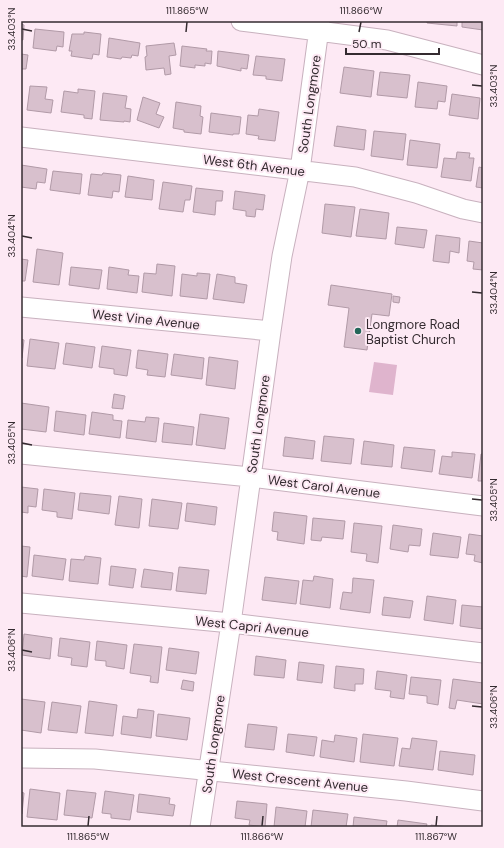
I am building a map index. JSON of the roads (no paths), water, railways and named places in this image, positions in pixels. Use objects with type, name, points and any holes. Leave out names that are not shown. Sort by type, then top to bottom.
[{"type":"street","points":[[241,21],[320,26],[387,40],[483,64]]},
{"type":"street","name":"South Longmore","points":[[200,827],[282,256],[300,170],[320,26]]},
{"type":"street","name":"West 6th Avenue","points":[[21,137],[356,177],[416,193],[463,209],[483,213]]},
{"type":"street","name":"West Vine Avenue","points":[[21,307],[271,331]]},
{"type":"street","name":"West Carol Avenue","points":[[21,454],[250,477],[483,506]]},
{"type":"street","name":"West Capri Avenue","points":[[21,602],[230,623],[483,653]]},
{"type":"street","name":"West Crescent Avenue","points":[[21,758],[95,759],[209,770],[483,801]]},
{"type":"place","name":"Longmore Road Baptist Church","points":[[358,331]]}]
